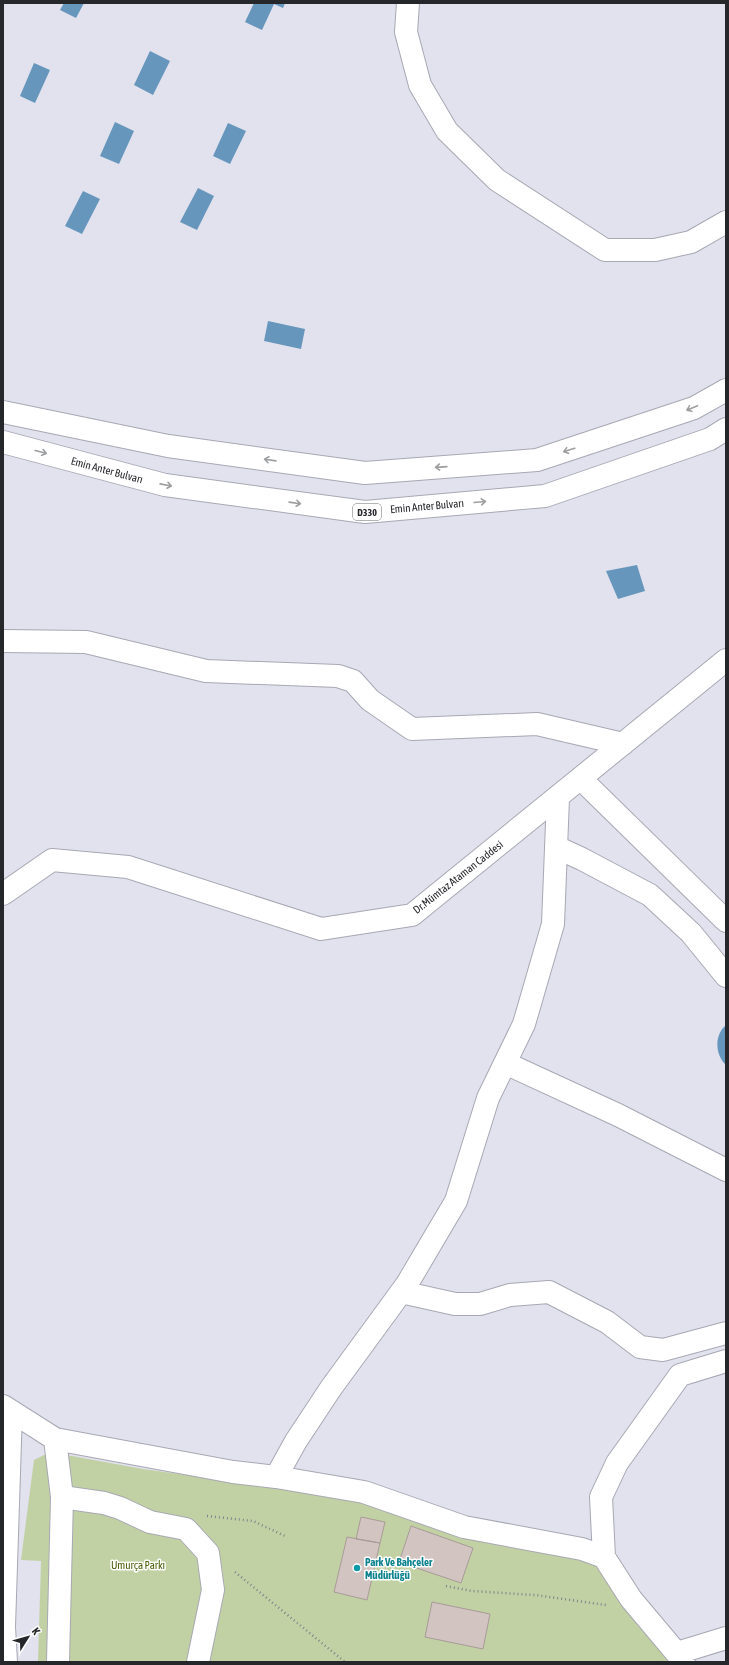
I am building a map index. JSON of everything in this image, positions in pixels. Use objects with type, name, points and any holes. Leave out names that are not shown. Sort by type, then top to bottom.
[{"type":"main road","points":[[408,3],[406,32],[420,85],[447,131],[496,180],[604,250],[655,250],[691,242],[726,222]]},
{"type":"main road","points":[[3,412],[168,446],[365,473],[537,460],[694,408],[726,390]]},
{"type":"main road","name":"Emin Anter Bulvarı","points":[[3,442],[165,485],[364,512],[545,496],[710,440],[726,429]]},
{"type":"main road","points":[[3,641],[86,642],[206,671],[338,676],[353,681],[370,700],[412,729],[537,724],[623,744]]},
{"type":"main road","name":"Dr.Mümtaz Ataman Caddesi","points":[[3,894],[52,860],[128,867],[320,929],[412,915],[558,798],[726,660]]},
{"type":"main road","points":[[581,779],[726,921]]},
{"type":"main road","points":[[276,1477],[296,1441],[331,1388],[401,1292],[456,1201],[488,1098],[524,1024],[553,924],[558,798]]},
{"type":"main road","points":[[556,847],[650,895],[691,933],[726,976]]},
{"type":"main road","points":[[505,1063],[618,1115],[726,1170]]},
{"type":"main road","points":[[401,1292],[456,1304],[480,1304],[510,1295],[550,1292],[607,1322],[640,1347],[663,1350],[726,1333]]},
{"type":"main road","points":[[726,1361],[680,1375],[617,1463],[600,1497],[604,1557],[626,1604],[680,1658],[726,1638]]},
{"type":"main road","points":[[7,1409],[55,1439],[233,1472],[276,1477],[364,1492],[464,1527],[582,1550],[604,1557]]},
{"type":"main road","points":[[6,1662],[4,1627],[7,1409]]},
{"type":"main road","points":[[55,1439],[62,1497],[58,1662]]},
{"type":"main road","points":[[62,1497],[104,1503],[120,1508],[150,1522],[186,1529],[208,1554],[213,1590],[198,1662]]},
{"type":"path","points":[[200,1515],[253,1521],[285,1536]]},
{"type":"path","points":[[234,1572],[344,1662]]},
{"type":"path","points":[[446,1586],[472,1591],[535,1595],[626,1604]]},
{"type":"green space","name":"Umurça Parkı","points":[[50,1452],[143,1469],[357,1499],[601,1562],[673,1662],[38,1662],[41,1561],[21,1560],[34,1460]]},
{"type":"water","points":[[64,3],[84,3],[76,18],[60,10]]},
{"type":"water","points":[[254,3],[285,3],[283,8],[274,4],[262,30],[245,22]]},
{"type":"water","points":[[150,51],[170,61],[153,95],[134,85]]},
{"type":"water","points":[[34,63],[50,70],[35,103],[20,96]]},
{"type":"water","points":[[115,122],[134,131],[119,164],[100,156]]},
{"type":"water","points":[[228,123],[246,131],[230,164],[213,156]]},
{"type":"water","points":[[198,188],[214,196],[197,230],[180,222]]},
{"type":"water","points":[[83,191],[100,199],[82,234],[65,226]]},
{"type":"water","points":[[268,321],[305,329],[301,349],[264,341]]},
{"type":"water","points":[[637,565],[645,591],[618,599],[606,571]]},
{"type":"water","points":[[726,1025],[726,1065],[722,1061],[717,1045],[719,1034]]},
{"type":"building","name":"Park Ve Bahçeler Müdürlüğü","points":[[361,1517],[385,1522],[380,1543],[356,1539]]},
{"type":"building","points":[[411,1526],[473,1548],[461,1583],[399,1562]]},
{"type":"building","name":"Park Ve Bahçeler Müdürlüğü","points":[[347,1537],[380,1543],[367,1600],[334,1592]]},
{"type":"building","points":[[432,1602],[490,1614],[483,1649],[425,1637]]},
{"type":"place","name":"Park Ve Bahçeler Müdürlüğü","points":[[357,1568]]}]
